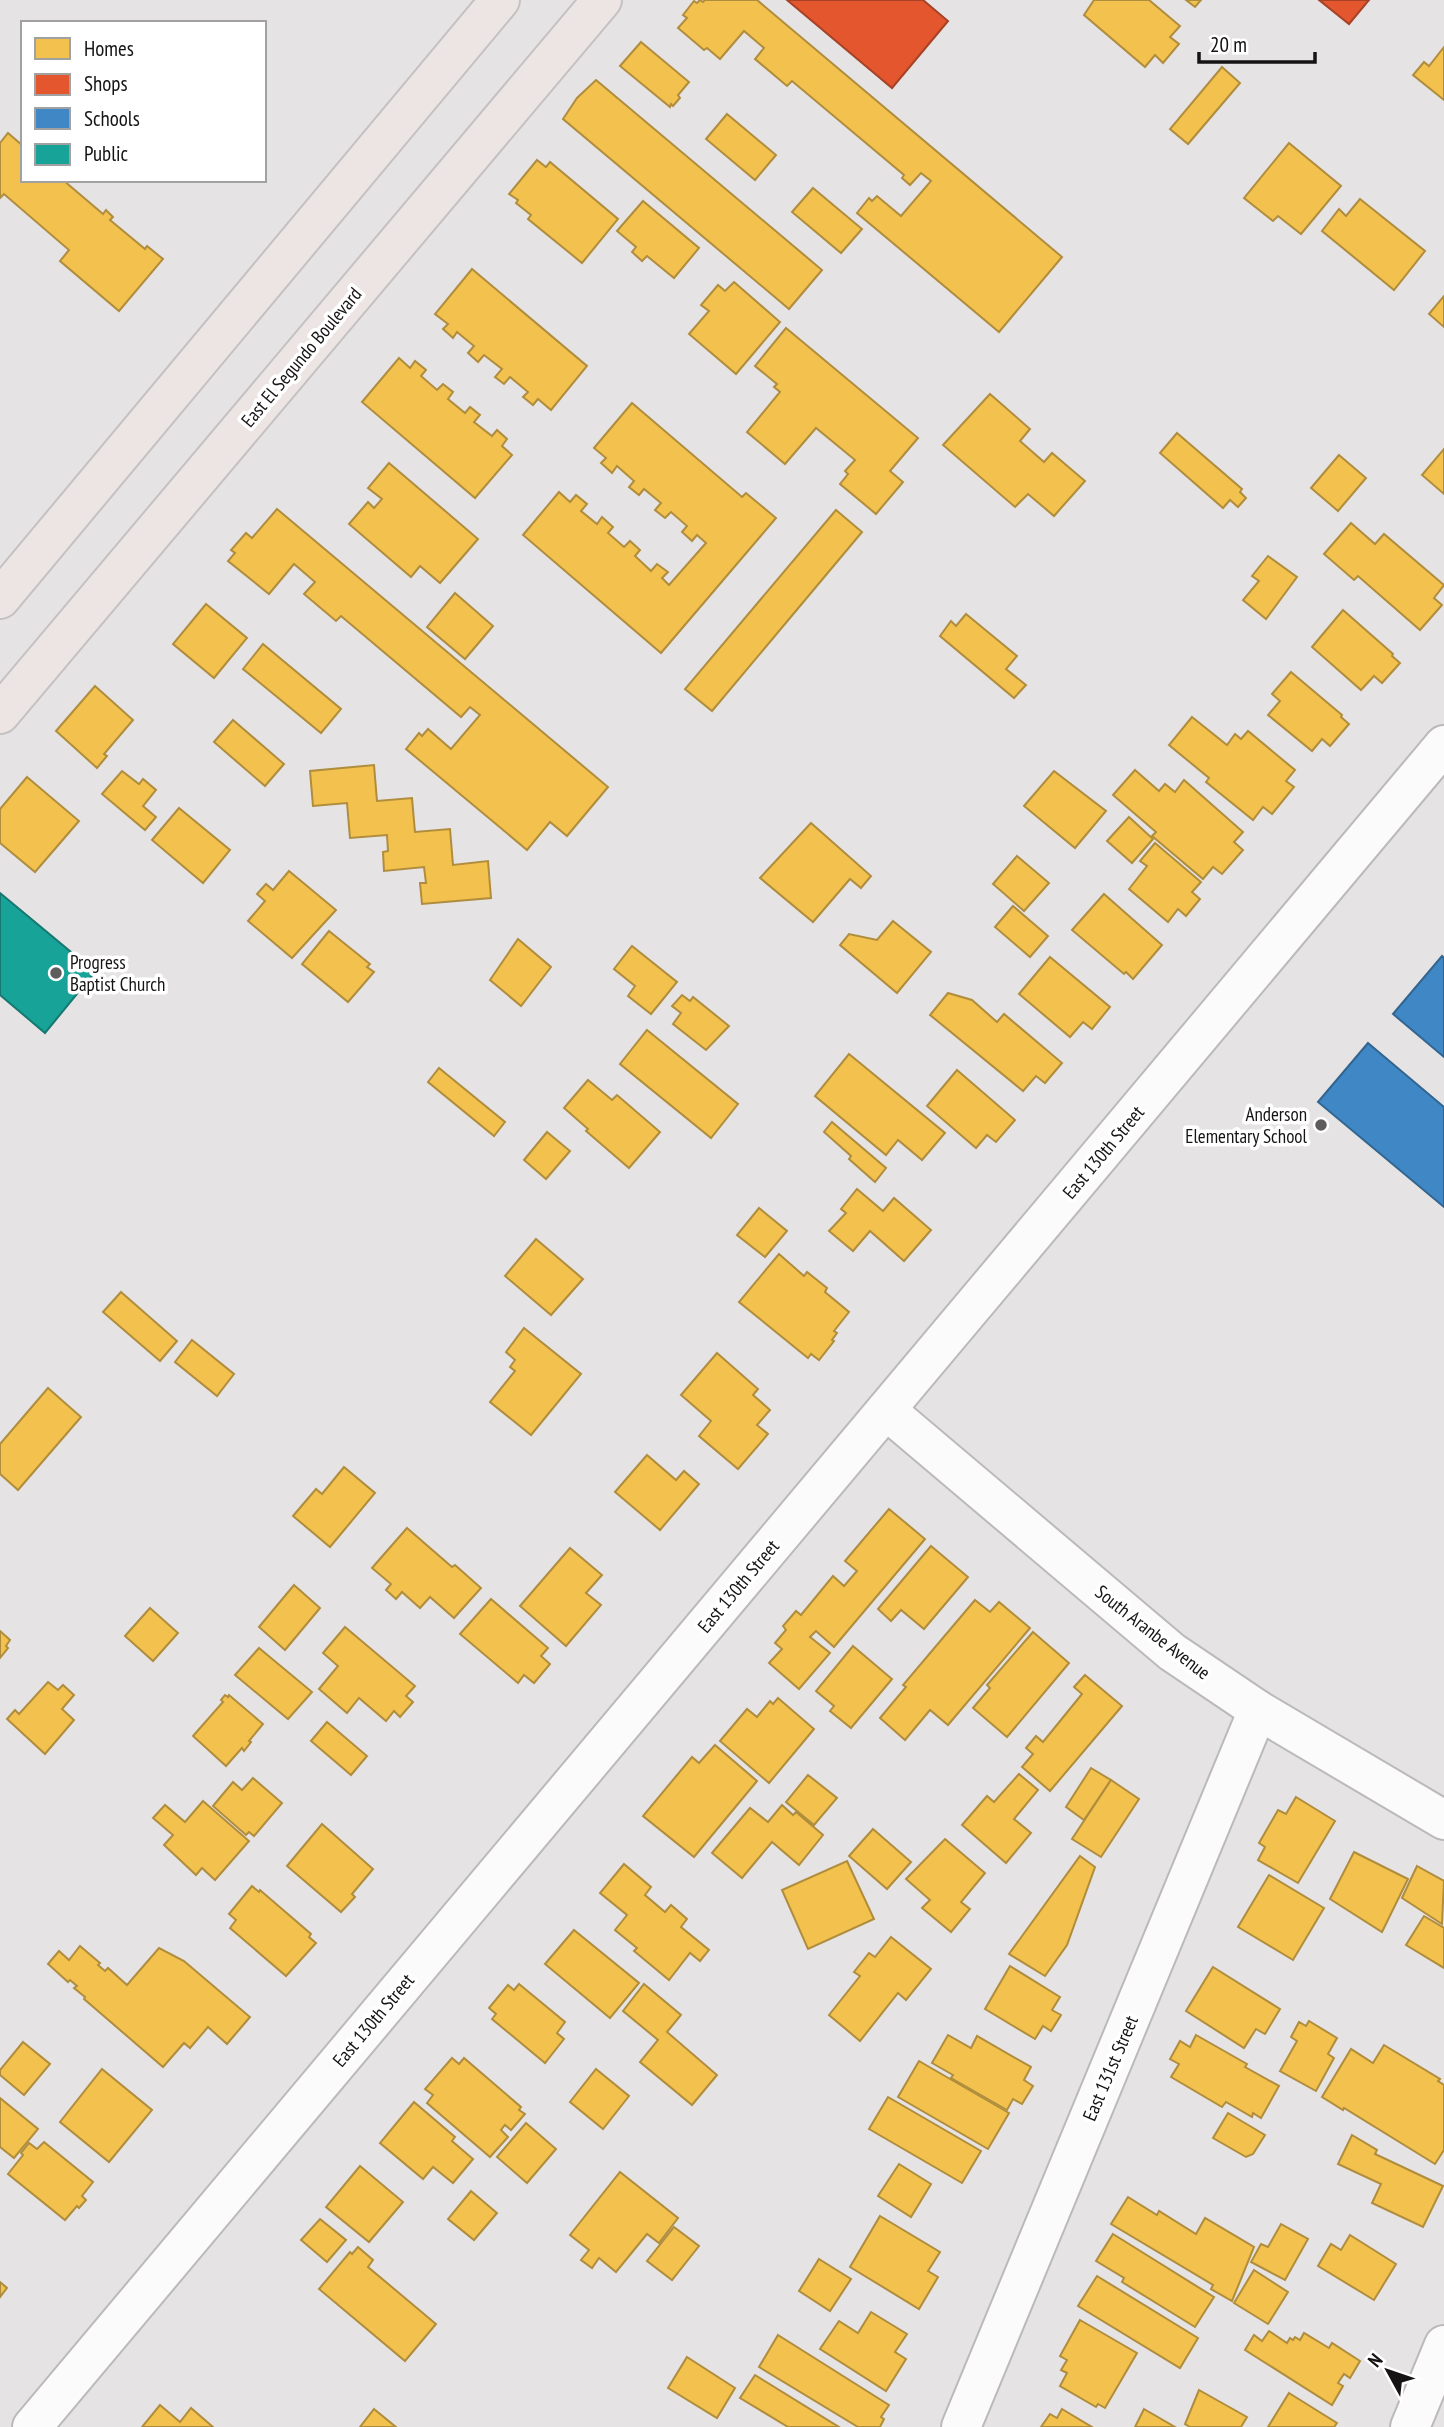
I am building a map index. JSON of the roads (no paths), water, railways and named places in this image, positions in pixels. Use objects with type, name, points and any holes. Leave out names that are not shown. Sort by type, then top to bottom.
[{"type":"main road","points":[[0,599],[500,0]]},
{"type":"main road","name":"East El Segundo Boulevard","points":[[0,714],[602,0]]},
{"type":"street","name":"East 130th Street","points":[[32,2427],[1444,745]]},
{"type":"street","name":"South Aranbe Avenue","points":[[886,1410],[1172,1652],[1258,1710],[1444,1820]]},
{"type":"street","name":"East 131st Street","points":[[961,2427],[1258,1710]]},
{"type":"street","points":[[1410,2427],[1444,2344]]},
{"type":"place","name":"Progress Baptist Church","points":[[56,973]]},
{"type":"place","name":"Anderson Elementary School","points":[[1321,1125]]}]
